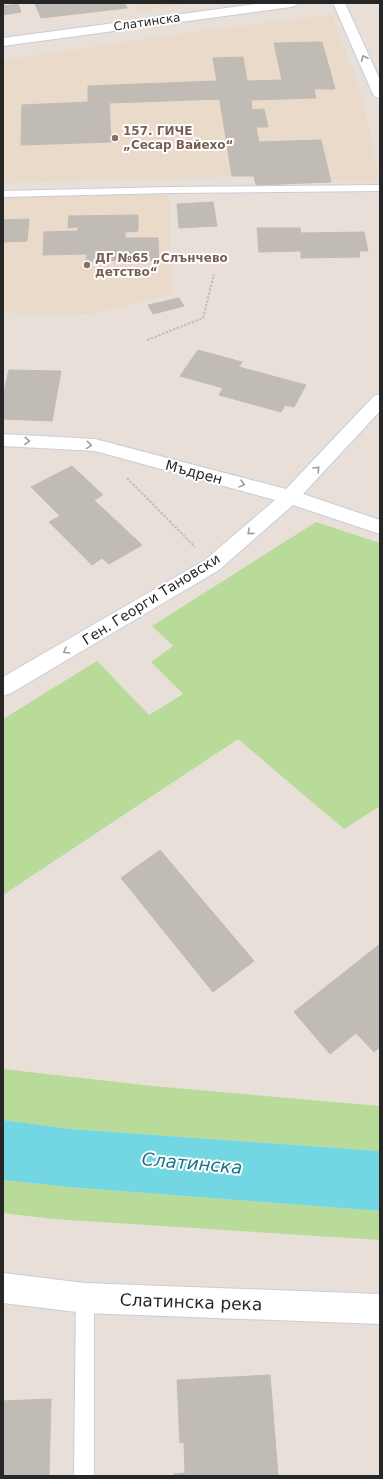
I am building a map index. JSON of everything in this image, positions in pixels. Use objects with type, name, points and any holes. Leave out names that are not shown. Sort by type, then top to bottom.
[{"type":"street","name":"Слатинска","points":[[3,42],[291,3]]},
{"type":"street","points":[[338,3],[380,94]]},
{"type":"street","name":"Ген. Георги Тановски","points":[[3,687],[212,564],[290,497],[380,400]]},
{"type":"street","name":"Мъдрен","points":[[3,440],[95,445],[290,497],[380,527]]},
{"type":"street","name":"Слатинска река","points":[[3,1288],[85,1298],[380,1309]]},
{"type":"lane","points":[[3,194],[169,190],[380,188]]},
{"type":"lane","points":[[84,1476],[85,1298]]},
{"type":"path","points":[[148,340],[203,318],[214,274]]},
{"type":"path","points":[[95,445],[212,564]]},
{"type":"shaded area","points":[[137,3],[194,3],[140,11]]},
{"type":"shaded area","points":[[332,15],[362,96],[380,181],[256,185],[254,176],[3,183],[3,60],[209,30]]},
{"type":"shaded area","name":"ДГ №65 „Слънчево детство“","points":[[169,190],[172,294],[92,314],[3,313],[3,194]]},
{"type":"green space","points":[[316,522],[380,543],[380,806],[344,829],[238,739],[3,895],[3,719],[97,661],[149,715],[183,694],[151,662],[173,646],[152,626]]},
{"type":"green space","points":[[3,1069],[152,1086],[380,1106],[380,1151],[71,1129],[3,1120]]},
{"type":"green space","points":[[3,1180],[68,1187],[380,1211],[380,1240],[53,1219],[3,1213]]},
{"type":"water","points":[[3,1120],[71,1129],[380,1151],[380,1211],[68,1187],[3,1180]]},
{"type":"building","points":[[125,3],[127,8],[41,18],[35,4]]},
{"type":"building","points":[[18,4],[21,12],[3,15],[3,6]]},
{"type":"building","points":[[322,42],[335,89],[314,89],[316,98],[251,100],[252,110],[264,109],[268,127],[256,127],[259,142],[321,140],[331,182],[256,185],[254,176],[232,176],[213,58],[243,57],[247,81],[282,80],[274,43]]},
{"type":"building","points":[[217,81],[220,99],[109,103],[111,142],[21,145],[22,105],[88,102],[88,86]]},
{"type":"building","points":[[213,202],[217,226],[179,228],[177,204]]},
{"type":"building","points":[[138,215],[138,231],[125,232],[125,238],[158,238],[159,260],[86,261],[87,254],[43,255],[44,232],[78,231],[78,227],[68,228],[69,216]]},
{"type":"building","points":[[29,219],[27,241],[3,242],[3,220]]},
{"type":"building","points":[[257,228],[300,228],[301,233],[364,232],[368,251],[359,251],[360,257],[301,258],[301,251],[259,252]]},
{"type":"building","points":[[179,298],[184,306],[153,314],[148,305]]},
{"type":"building","points":[[198,350],[242,362],[239,367],[306,385],[294,407],[285,405],[281,412],[219,395],[223,388],[180,376]]},
{"type":"building","points":[[9,370],[61,371],[52,421],[3,419],[3,396]]},
{"type":"building","points":[[72,466],[103,495],[94,500],[142,545],[109,564],[102,558],[92,565],[49,522],[60,516],[31,487]]},
{"type":"building","points":[[160,850],[254,961],[213,992],[121,878]]},
{"type":"building","points":[[380,944],[380,1047],[374,1052],[356,1033],[330,1054],[294,1012]]},
{"type":"building","points":[[270,1375],[278,1475],[174,1476],[174,1474],[185,1473],[184,1442],[180,1443],[177,1380]]},
{"type":"building","points":[[51,1399],[49,1476],[3,1476],[3,1401]]},
{"type":"place","name":"157. ГИЧЕ „Сесар Вайехо“","points":[[115,138]]},
{"type":"place","name":"ДГ №65 „Слънчево детство“","points":[[87,265]]}]
